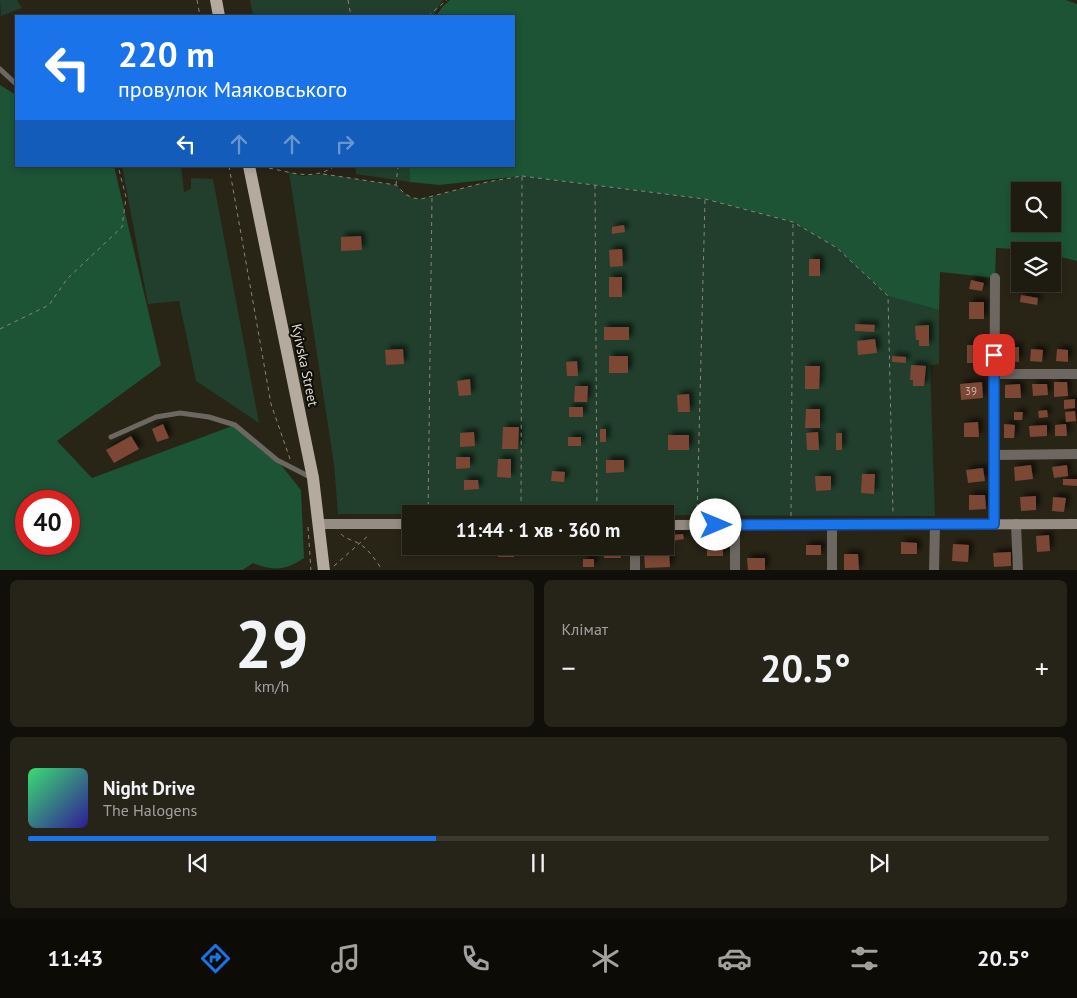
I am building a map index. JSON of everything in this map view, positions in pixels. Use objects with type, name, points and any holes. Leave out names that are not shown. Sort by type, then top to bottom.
[{"type":"main road","points":[[216,0],[220,15]]},
{"type":"main road","name":"Kyivska Street","points":[[249,167],[313,478],[328,569]]},
{"type":"street","points":[[994,524],[995,278]]},
{"type":"street","points":[[994,374],[1077,374]]},
{"type":"street","points":[[994,454],[1077,454]]},
{"type":"street","points":[[320,524],[402,524]]},
{"type":"street","points":[[934,570],[935,524]]},
{"type":"street","points":[[1016,524],[1018,570]]},
{"type":"street","points":[[674,525],[1077,524]]},
{"type":"street","points":[[735,525],[735,570]]},
{"type":"street","points":[[832,525],[832,570]]},
{"type":"street","points":[[635,555],[635,570]]},
{"type":"lane","points":[[0,69],[15,83]]},
{"type":"lane","points":[[111,436],[156,417],[180,413],[209,417],[235,425],[277,460],[313,478]]},
{"type":"path","points":[[197,0],[200,15]]},
{"type":"path","points":[[348,0],[351,15]]},
{"type":"path","points":[[442,0],[443,4]]},
{"type":"path","points":[[429,15],[447,0]]},
{"type":"path","points":[[0,328],[49,305],[67,279],[122,226],[126,197],[118,167]]},
{"type":"path","points":[[229,167],[271,404],[287,455],[292,463]]},
{"type":"path","points":[[273,167],[302,176],[323,174],[396,185],[405,194],[421,199],[488,182],[522,176],[704,199],[793,222],[837,248],[888,296],[894,524]]},
{"type":"path","points":[[323,174],[334,167]]},
{"type":"path","points":[[396,185],[398,167]]},
{"type":"path","points":[[521,505],[522,176]]},
{"type":"path","points":[[595,184],[597,505]]},
{"type":"path","points":[[428,505],[432,196]]},
{"type":"path","points":[[697,525],[704,199]]},
{"type":"path","points":[[791,525],[793,222]]},
{"type":"path","points":[[311,570],[320,524],[360,544],[373,555],[383,570]]},
{"type":"path","points":[[328,569],[360,544],[379,524]]},
{"type":"green space","points":[[0,0],[17,0],[22,8],[1,16]]},
{"type":"green space","points":[[250,0],[443,0],[434,15],[253,15]]},
{"type":"green space","points":[[450,0],[1066,0],[1077,4],[1077,261],[1061,257],[1061,242],[1011,242],[1011,249],[996,248],[995,278],[940,272],[939,310],[888,296],[837,248],[793,222],[705,199],[522,176],[439,185],[410,182],[409,167],[515,167],[515,15],[437,15]]},
{"type":"green space","points":[[0,85],[15,94],[15,167],[114,167],[161,365],[57,441],[92,478],[235,425],[277,460],[301,490],[304,558],[285,567],[267,567],[253,563],[242,570],[0,570]]},
{"type":"green space","points":[[122,167],[181,167],[184,192],[191,189],[191,178],[213,179],[259,423],[196,381],[179,301],[148,304]]},
{"type":"green space","points":[[355,167],[409,167],[410,182],[356,174]]},
{"type":"green space","points":[[289,172],[302,176],[323,174],[396,185],[405,194],[421,199],[487,182],[522,176],[705,199],[793,222],[837,248],[888,296],[939,310],[939,364],[930,365],[935,516],[674,515],[674,505],[402,505],[402,514],[338,514],[334,464]]},
{"type":"building","points":[[624,225],[625,232],[612,234],[612,227]]},
{"type":"building","points":[[361,236],[362,250],[341,251],[341,237]]},
{"type":"building","points":[[622,249],[623,266],[610,267],[609,250]]},
{"type":"building","points":[[809,259],[820,259],[820,276],[809,276]]},
{"type":"building","points":[[609,277],[622,277],[622,297],[609,297]]},
{"type":"building","points":[[971,280],[984,283],[982,291],[969,289]]},
{"type":"building","points":[[1021,295],[1038,298],[1037,305],[1020,302]]},
{"type":"building","points":[[969,302],[984,302],[984,319],[969,319]]},
{"type":"building","points":[[855,324],[875,325],[874,332],[855,331]]},
{"type":"building","points":[[929,325],[929,346],[919,346],[919,340],[916,340],[915,326]]},
{"type":"building","points":[[604,327],[629,327],[629,340],[604,340]]},
{"type":"building","points":[[875,339],[877,353],[858,355],[857,341]]},
{"type":"building","points":[[967,345],[984,345],[984,363],[967,363]]},
{"type":"building","points":[[1007,347],[1019,347],[1019,362],[1007,361]]},
{"type":"building","points":[[403,349],[404,364],[386,365],[385,350]]},
{"type":"building","points":[[1031,349],[1043,350],[1042,362],[1030,361]]},
{"type":"building","points":[[1057,349],[1068,350],[1068,362],[1056,361]]},
{"type":"building","points":[[609,356],[628,356],[628,373],[609,373]]},
{"type":"building","points":[[892,356],[906,357],[906,363],[892,362]]},
{"type":"building","points":[[577,361],[578,376],[567,376],[566,362]]},
{"type":"building","points":[[911,365],[926,366],[924,386],[913,386],[913,380],[910,380]]},
{"type":"building","points":[[805,366],[820,366],[819,389],[805,389]]},
{"type":"building","points":[[470,379],[471,395],[459,396],[457,381]]},
{"type":"building","points":[[982,382],[983,398],[961,400],[960,384]]},
{"type":"building","points":[[1054,382],[1067,382],[1068,396],[1054,397]]},
{"type":"building","points":[[1020,384],[1021,398],[1005,398],[1005,385]]},
{"type":"building","points":[[1032,384],[1047,384],[1048,395],[1033,396]]},
{"type":"building","points":[[575,386],[588,386],[587,402],[574,402]]},
{"type":"building","points":[[689,394],[690,412],[678,412],[677,395]]},
{"type":"building","points":[[1075,399],[1075,408],[1064,409],[1064,400]]},
{"type":"building","points":[[569,407],[583,407],[583,417],[569,417]]},
{"type":"building","points":[[806,409],[820,409],[820,428],[805,428]]},
{"type":"building","points":[[1047,410],[1048,417],[1039,418],[1038,411]]},
{"type":"building","points":[[1075,411],[1076,421],[1066,422],[1065,412]]},
{"type":"building","points":[[1014,412],[1023,412],[1022,420],[1014,420]]},
{"type":"building","points":[[978,422],[979,437],[964,437],[964,423]]},
{"type":"building","points":[[163,424],[169,438],[157,442],[152,429]]},
{"type":"building","points":[[1004,424],[1015,425],[1014,438],[1004,438]]},
{"type":"building","points":[[1066,424],[1067,436],[1055,436],[1055,425]]},
{"type":"building","points":[[1047,425],[1047,436],[1030,437],[1029,426]]},
{"type":"building","points":[[503,427],[519,427],[518,449],[502,449]]},
{"type":"building","points":[[600,429],[606,429],[606,442],[600,442]]},
{"type":"building","points":[[474,432],[475,446],[460,447],[460,433]]},
{"type":"building","points":[[818,432],[819,450],[807,450],[806,433]]},
{"type":"building","points":[[836,433],[842,433],[842,450],[836,450]]},
{"type":"building","points":[[668,435],[689,435],[689,450],[668,450]]},
{"type":"building","points":[[131,436],[139,449],[114,463],[106,450]]},
{"type":"building","points":[[568,437],[581,437],[581,446],[568,446]]},
{"type":"building","points":[[456,457],[470,457],[470,468],[456,469]]},
{"type":"building","points":[[498,459],[511,459],[511,478],[497,477]]},
{"type":"building","points":[[606,460],[624,460],[624,472],[606,473]]},
{"type":"building","points":[[1031,465],[1033,479],[1015,481],[1014,467]]},
{"type":"building","points":[[1067,465],[1068,476],[1054,478],[1052,467]]},
{"type":"building","points":[[983,468],[985,481],[968,483],[966,470]]},
{"type":"building","points":[[552,471],[565,472],[564,482],[551,481]]},
{"type":"building","points":[[862,474],[875,474],[874,494],[861,493]]},
{"type":"building","points":[[815,476],[831,476],[831,490],[816,491]]},
{"type":"building","points":[[1063,479],[1077,479],[1077,486],[1063,485]]},
{"type":"building","points":[[464,480],[478,480],[479,489],[464,490]]},
{"type":"building","points":[[969,495],[985,495],[986,509],[969,510]]},
{"type":"building","points":[[1036,496],[1036,510],[1021,511],[1020,497]]},
{"type":"building","points":[[1053,497],[1066,498],[1064,512],[1052,511]]},
{"type":"building","points":[[683,534],[684,539],[674,541],[674,535]]},
{"type":"building","points":[[1049,535],[1050,551],[1037,552],[1036,536]]},
{"type":"building","points":[[707,540],[723,540],[723,556],[707,556]]},
{"type":"building","points":[[901,542],[917,543],[917,554],[901,554]]},
{"type":"building","points":[[953,544],[969,545],[968,562],[952,561]]},
{"type":"building","points":[[806,545],[821,545],[821,555],[806,555]]},
{"type":"building","points":[[1011,552],[1011,566],[994,567],[993,553]]},
{"type":"building","points":[[844,554],[858,554],[859,570],[844,570]]},
{"type":"building","points":[[498,555],[514,555],[514,557],[498,557]]},
{"type":"building","points":[[604,555],[621,555],[621,558],[604,558]]},
{"type":"building","points":[[644,555],[669,555],[670,567],[645,568]]},
{"type":"building","points":[[747,558],[765,558],[765,570],[748,570]]},
{"type":"building","points":[[583,559],[594,559],[594,567],[583,567]]},
{"type":"route","points":[[716,525],[994,524],[994,355]]}]
